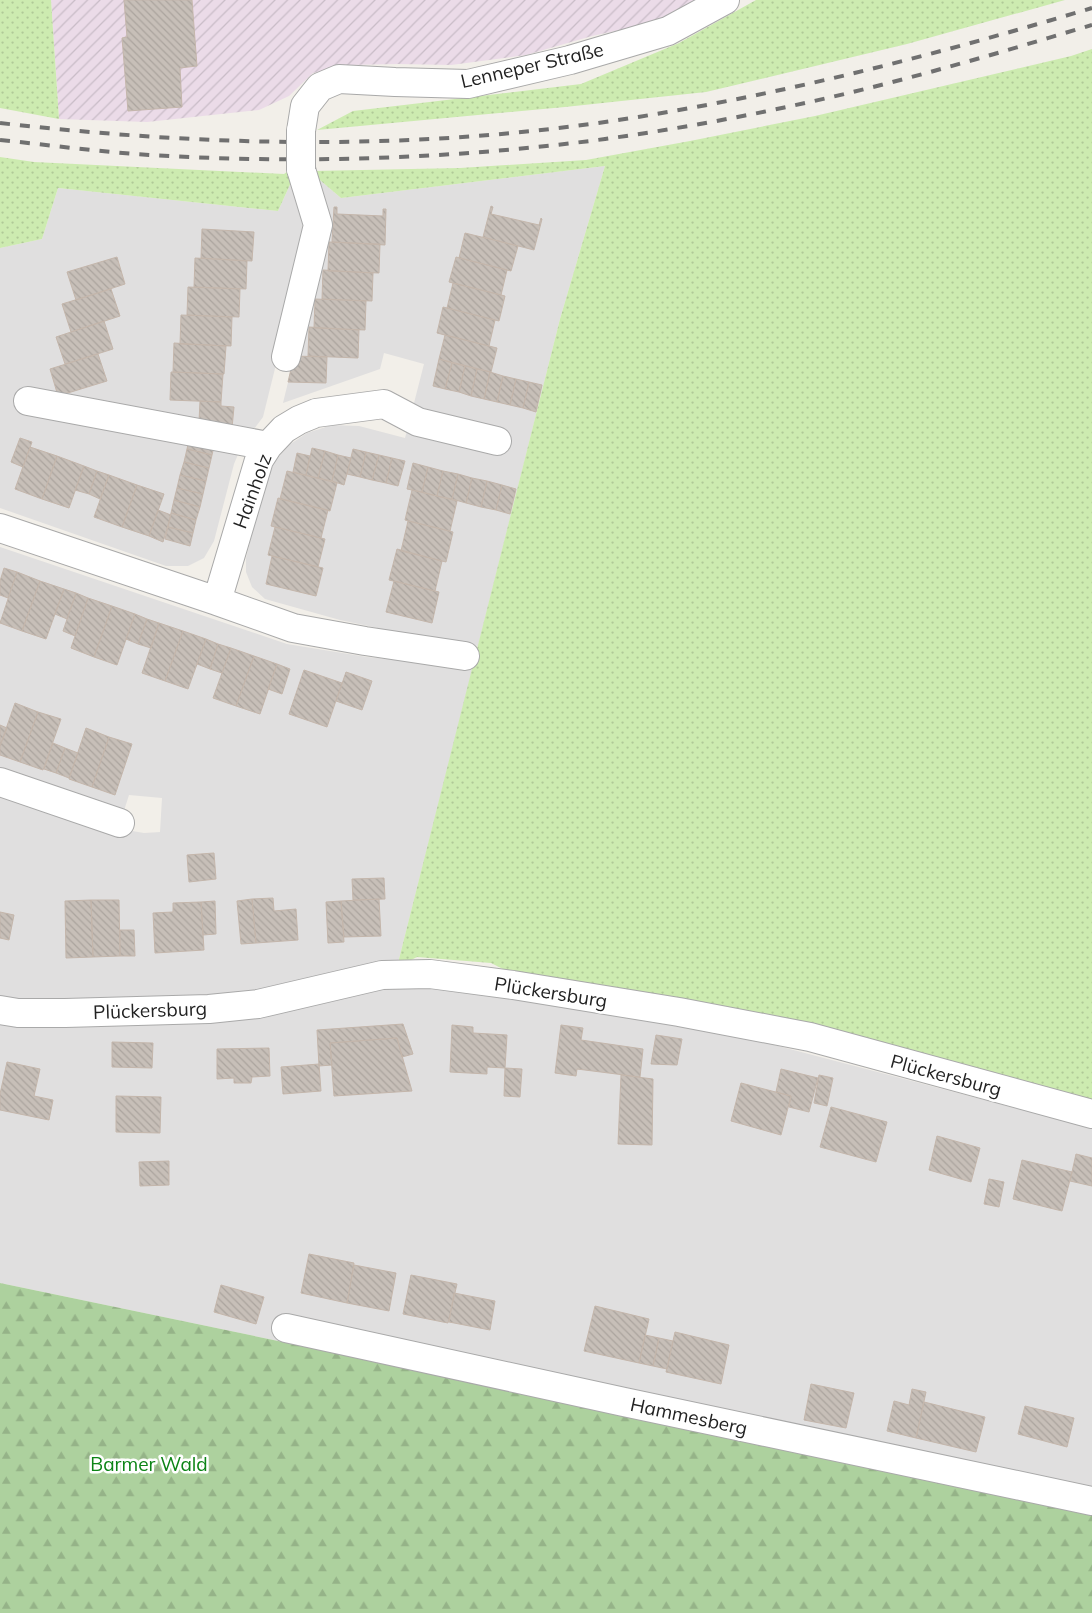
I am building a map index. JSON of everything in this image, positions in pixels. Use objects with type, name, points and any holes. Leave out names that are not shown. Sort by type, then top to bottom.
[{"type":"street","name":"Lenneper Straße","points":[[286,358],[318,225],[301,169],[301,131],[306,106],[320,87],[339,79],[468,84],[570,60],[668,31],[724,0]]},
{"type":"street","points":[[28,402],[268,446]]},
{"type":"street","name":"Hainholz","points":[[217,601],[259,460],[268,446],[287,427],[316,413],[384,404],[418,422],[497,441]]},
{"type":"street","points":[[0,528],[293,628],[465,656]]},
{"type":"street","points":[[0,782],[120,823]]},
{"type":"street","name":"Plückersburg","points":[[0,1010],[18,1013],[65,1013],[209,1009],[258,1004],[382,975],[430,974],[679,1012],[810,1038],[1092,1114]]},
{"type":"street","name":"Hammesberg","points":[[286,1328],[624,1402],[1092,1500]]},
{"type":"shaded area","points":[[51,0],[696,0],[657,22],[592,36],[526,55],[451,65],[350,65],[313,73],[289,96],[259,110],[147,122],[59,119]]},
{"type":"shaded area","points":[[605,166],[560,319],[478,646],[411,635],[340,620],[265,599],[252,587],[246,572],[246,558],[265,483],[275,461],[289,445],[307,433],[332,425],[359,426],[405,438],[424,364],[384,353],[380,369],[283,403],[326,226],[314,175],[341,198]]},
{"type":"shaded area","points":[[293,178],[309,231],[263,417],[242,445],[234,464],[214,541],[204,558],[188,566],[166,566],[0,508],[0,248],[42,239],[58,188],[278,211]]},
{"type":"shaded area","points":[[0,547],[287,644],[367,657],[473,667],[397,967],[262,996],[0,1001],[0,791],[103,826],[144,833],[160,832],[162,798],[129,795],[122,817],[0,776]]},
{"type":"shaded area","points":[[401,980],[729,1033],[1092,1128],[1092,1513],[821,1454],[0,1283],[0,1016]]},
{"type":"green space","points":[[0,0],[51,0],[59,119],[0,108]]},
{"type":"green space","points":[[756,0],[1065,0],[907,44],[706,92],[317,130],[353,111],[581,84],[679,43]]},
{"type":"green space","points":[[1092,49],[1092,1107],[707,1003],[519,977],[491,963],[417,957],[397,967],[560,319],[605,166],[341,198],[314,175],[313,171],[460,168],[586,160],[815,116],[1071,56]]},
{"type":"green space","points":[[0,157],[34,162],[284,174],[291,169],[293,178],[278,211],[58,188],[42,239],[0,248]]},
{"type":"green space","name":"Barmer Wald","points":[[0,1283],[821,1454],[1092,1513],[1092,1613],[0,1613]]},
{"type":"building","points":[[124,0],[192,0],[197,66],[180,68],[182,107],[128,111],[122,38],[127,37]]},
{"type":"building","points":[[491,206],[493,207],[491,214],[539,225],[542,219],[534,250],[483,237]]},
{"type":"building","points":[[334,207],[337,207],[337,214],[383,216],[383,209],[386,209],[385,245],[332,242]]},
{"type":"building","points":[[202,229],[254,232],[252,261],[201,258]]},
{"type":"building","points":[[465,233],[518,246],[511,271],[459,258]]},
{"type":"building","points":[[329,242],[380,244],[379,273],[328,271]]},
{"type":"building","points":[[117,257],[125,284],[76,300],[67,272]]},
{"type":"building","points":[[456,257],[507,270],[501,295],[449,282]]},
{"type":"building","points":[[195,258],[247,261],[246,289],[194,287]]},
{"type":"building","points":[[323,270],[373,273],[372,301],[322,299]]},
{"type":"building","points":[[453,283],[505,296],[499,321],[447,308]]},
{"type":"building","points":[[188,287],[240,289],[239,317],[187,315]]},
{"type":"building","points":[[111,289],[120,316],[71,332],[62,304]]},
{"type":"building","points":[[315,299],[366,301],[365,330],[314,328]]},
{"type":"building","points":[[443,307],[495,320],[489,346],[437,333]]},
{"type":"building","points":[[181,315],[232,317],[231,346],[180,344]]},
{"type":"building","points":[[104,321],[113,349],[65,364],[56,337]]},
{"type":"building","points":[[309,327],[359,330],[358,358],[308,356]]},
{"type":"building","points":[[445,335],[497,348],[491,372],[439,359]]},
{"type":"building","points":[[174,343],[226,346],[224,374],[173,372]]},
{"type":"building","points":[[98,354],[107,381],[58,396],[50,369]]},
{"type":"building","points":[[294,356],[327,357],[326,383],[288,382]]},
{"type":"building","points":[[439,359],[452,363],[445,389],[433,386]]},
{"type":"building","points":[[452,363],[465,366],[459,392],[445,389]]},
{"type":"building","points":[[465,366],[477,369],[471,396],[459,392]]},
{"type":"building","points":[[477,369],[490,372],[484,399],[471,396]]},
{"type":"building","points":[[171,372],[223,374],[221,402],[170,400]]},
{"type":"building","points":[[490,372],[503,376],[497,402],[484,399]]},
{"type":"building","points":[[503,376],[516,379],[510,405],[497,402]]},
{"type":"building","points":[[516,379],[529,382],[523,408],[510,405]]},
{"type":"building","points":[[529,382],[542,385],[536,412],[523,408]]},
{"type":"building","points":[[200,401],[221,402],[221,406],[234,407],[232,428],[199,422]]},
{"type":"building","points":[[190,436],[215,442],[212,455],[187,449]]},
{"type":"building","points":[[20,438],[32,442],[23,467],[11,462]]},
{"type":"building","points":[[30,447],[57,456],[42,499],[15,489]]},
{"type":"building","points":[[312,448],[325,451],[318,478],[306,475]]},
{"type":"building","points":[[187,449],[212,455],[209,468],[184,462]]},
{"type":"building","points":[[353,449],[366,452],[360,477],[347,474]]},
{"type":"building","points":[[325,451],[338,455],[332,481],[318,478]]},
{"type":"building","points":[[366,452],[379,455],[372,480],[360,477]]},
{"type":"building","points":[[297,453],[310,456],[306,475],[293,472]]},
{"type":"building","points":[[338,455],[351,458],[344,485],[332,481]]},
{"type":"building","points":[[379,455],[392,458],[386,483],[372,480]]},
{"type":"building","points":[[57,456],[84,466],[69,508],[42,499]]},
{"type":"building","points":[[392,458],[405,461],[398,486],[386,483]]},
{"type":"building","points":[[184,462],[209,468],[206,481],[180,475]]},
{"type":"building","points":[[413,463],[428,467],[422,492],[407,489]]},
{"type":"building","points":[[84,466],[97,471],[89,494],[75,490]]},
{"type":"building","points":[[428,467],[443,471],[437,496],[422,492]]},
{"type":"building","points":[[97,471],[109,475],[100,499],[89,494]]},
{"type":"building","points":[[287,471],[337,483],[330,511],[280,499]]},
{"type":"building","points":[[443,471],[458,474],[452,499],[437,496]]},
{"type":"building","points":[[458,474],[472,478],[466,503],[452,499]]},
{"type":"building","points":[[109,475],[137,485],[122,527],[94,517]]},
{"type":"building","points":[[180,475],[206,481],[203,494],[177,488]]},
{"type":"building","points":[[472,478],[487,481],[481,507],[466,503]]},
{"type":"building","points":[[487,481],[502,485],[496,510],[481,507]]},
{"type":"building","points":[[137,485],[164,494],[149,536],[122,527]]},
{"type":"building","points":[[502,485],[516,489],[510,514],[496,510]]},
{"type":"building","points":[[177,488],[203,494],[200,507],[174,500]]},
{"type":"building","points":[[412,490],[457,501],[450,531],[405,520]]},
{"type":"building","points":[[278,498],[328,510],[321,538],[271,526]]},
{"type":"building","points":[[174,500],[200,507],[196,520],[171,513]]},
{"type":"building","points":[[158,510],[171,515],[163,542],[149,536]]},
{"type":"building","points":[[171,513],[196,520],[193,533],[168,527]]},
{"type":"building","points":[[408,521],[453,532],[446,562],[401,551]]},
{"type":"building","points":[[168,527],[193,533],[190,546],[165,539]]},
{"type":"building","points":[[275,527],[325,539],[318,567],[268,555]]},
{"type":"building","points":[[397,549],[442,561],[435,591],[389,580]]},
{"type":"building","points":[[272,556],[323,568],[316,596],[266,584]]},
{"type":"building","points":[[4,568],[17,572],[8,598],[0,595],[0,581]]},
{"type":"building","points":[[17,572],[40,581],[22,631],[0,623]]},
{"type":"building","points":[[40,581],[64,589],[46,639],[22,631]]},
{"type":"building","points":[[394,581],[439,592],[432,623],[386,612]]},
{"type":"building","points":[[64,589],[76,593],[67,619],[55,614]]},
{"type":"building","points":[[76,593],[88,598],[75,636],[63,631]]},
{"type":"building","points":[[88,598],[112,606],[94,657],[71,648]]},
{"type":"building","points":[[112,606],[135,614],[117,665],[94,657]]},
{"type":"building","points":[[135,614],[147,619],[138,644],[126,639]]},
{"type":"building","points":[[147,619],[159,623],[151,648],[138,644]]},
{"type":"building","points":[[159,623],[183,631],[165,681],[142,673]]},
{"type":"building","points":[[183,631],[206,639],[188,689],[165,681]]},
{"type":"building","points":[[206,639],[218,644],[210,669],[197,664]]},
{"type":"building","points":[[218,644],[231,648],[222,673],[210,669]]},
{"type":"building","points":[[231,648],[254,656],[236,706],[213,698]]},
{"type":"building","points":[[254,656],[277,664],[260,714],[236,706]]},
{"type":"building","points":[[277,664],[290,669],[282,694],[268,689]]},
{"type":"building","points":[[304,670],[342,683],[327,727],[289,714]]},
{"type":"building","points":[[346,672],[372,681],[362,710],[336,701]]},
{"type":"building","points":[[15,703],[38,712],[20,762],[0,755],[0,746]]},
{"type":"building","points":[[38,712],[61,719],[43,770],[20,762]]},
{"type":"building","points":[[0,725],[7,728],[0,746]]},
{"type":"building","points":[[86,728],[109,737],[92,787],[69,779]]},
{"type":"building","points":[[109,737],[132,744],[115,795],[92,787]]},
{"type":"building","points":[[53,743],[65,748],[56,773],[44,769]]},
{"type":"building","points":[[65,748],[78,753],[69,778],[56,773]]},
{"type":"building","points":[[214,853],[216,879],[189,882],[187,855]]},
{"type":"building","points":[[384,878],[385,899],[353,900],[352,879]]},
{"type":"building","points":[[273,898],[274,911],[296,909],[298,940],[256,943],[252,899]]},
{"type":"building","points":[[252,899],[256,943],[241,944],[237,901]]},
{"type":"building","points":[[379,899],[381,936],[344,937],[341,901]]},
{"type":"building","points":[[91,900],[93,957],[66,958],[65,901]]},
{"type":"building","points":[[91,900],[119,900],[120,956],[93,957]]},
{"type":"building","points":[[215,901],[216,934],[203,935],[201,902]]},
{"type":"building","points":[[341,901],[344,942],[328,943],[326,902]]},
{"type":"building","points":[[201,902],[204,950],[155,953],[153,913],[173,912],[173,903]]},
{"type":"building","points":[[0,912],[14,915],[9,940],[0,938]]},
{"type":"building","points":[[120,930],[134,930],[135,956],[120,956]]},
{"type":"building","points":[[403,1024],[413,1054],[402,1057],[397,1038],[330,1043],[332,1065],[319,1066],[317,1030]]},
{"type":"building","points":[[452,1025],[473,1027],[473,1033],[507,1035],[505,1068],[487,1067],[487,1074],[450,1072]]},
{"type":"building","points":[[561,1025],[583,1028],[581,1040],[643,1049],[640,1077],[577,1069],[576,1076],[555,1073]]},
{"type":"building","points":[[656,1035],[682,1039],[677,1065],[651,1064]]},
{"type":"building","points":[[397,1038],[412,1091],[334,1096],[330,1043]]},
{"type":"building","points":[[112,1042],[153,1043],[152,1068],[112,1067]]},
{"type":"building","points":[[269,1048],[270,1076],[252,1077],[251,1083],[234,1083],[234,1078],[217,1079],[217,1049]]},
{"type":"building","points":[[7,1062],[40,1069],[34,1096],[53,1100],[49,1120],[0,1110],[0,1094]]},
{"type":"building","points":[[319,1064],[321,1091],[283,1094],[281,1067]]},
{"type":"building","points":[[505,1068],[522,1069],[520,1097],[504,1096]]},
{"type":"building","points":[[781,1069],[818,1078],[809,1112],[789,1107],[791,1096],[776,1092]]},
{"type":"building","points":[[621,1075],[653,1079],[652,1145],[618,1144]]},
{"type":"building","points":[[819,1075],[833,1078],[827,1106],[814,1103]]},
{"type":"building","points":[[741,1083],[791,1096],[781,1135],[731,1121]]},
{"type":"building","points":[[116,1096],[161,1097],[160,1133],[116,1132]]},
{"type":"building","points":[[831,1107],[887,1122],[876,1162],[820,1147]]},
{"type":"building","points":[[937,1136],[980,1148],[971,1182],[929,1170]]},
{"type":"building","points":[[1076,1154],[1092,1158],[1092,1186],[1070,1181]]},
{"type":"building","points":[[1022,1160],[1072,1172],[1062,1211],[1013,1199]]},
{"type":"building","points":[[169,1161],[169,1185],[140,1186],[139,1162]]},
{"type":"building","points":[[989,1179],[1004,1182],[999,1207],[984,1204]]},
{"type":"building","points":[[309,1254],[354,1263],[347,1303],[301,1293]]},
{"type":"building","points":[[354,1265],[396,1273],[389,1311],[347,1303]]},
{"type":"building","points":[[411,1275],[457,1284],[448,1323],[403,1314]]},
{"type":"building","points":[[221,1285],[264,1297],[256,1324],[214,1312]]},
{"type":"building","points":[[454,1293],[495,1301],[490,1330],[449,1322]]},
{"type":"building","points":[[595,1306],[649,1319],[639,1363],[584,1351]]},
{"type":"building","points":[[675,1332],[729,1345],[721,1384],[666,1372]]},
{"type":"building","points":[[645,1335],[659,1338],[653,1366],[639,1363]]},
{"type":"building","points":[[659,1338],[673,1341],[667,1369],[653,1366]]},
{"type":"building","points":[[811,1384],[854,1393],[846,1428],[804,1420]]},
{"type":"building","points":[[912,1389],[926,1392],[916,1438],[887,1431],[894,1401],[909,1405]]},
{"type":"building","points":[[924,1402],[985,1417],[976,1452],[916,1438]]},
{"type":"building","points":[[1025,1406],[1074,1418],[1067,1447],[1018,1434]]},
{"type":"railway","points":[[0,123],[151,137],[302,142],[454,138],[529,131],[667,112],[789,88],[972,43],[1092,8]]},
{"type":"railway","points":[[0,140],[131,154],[263,159],[378,158],[549,146],[691,126],[820,100],[906,79],[1092,25]]}]
